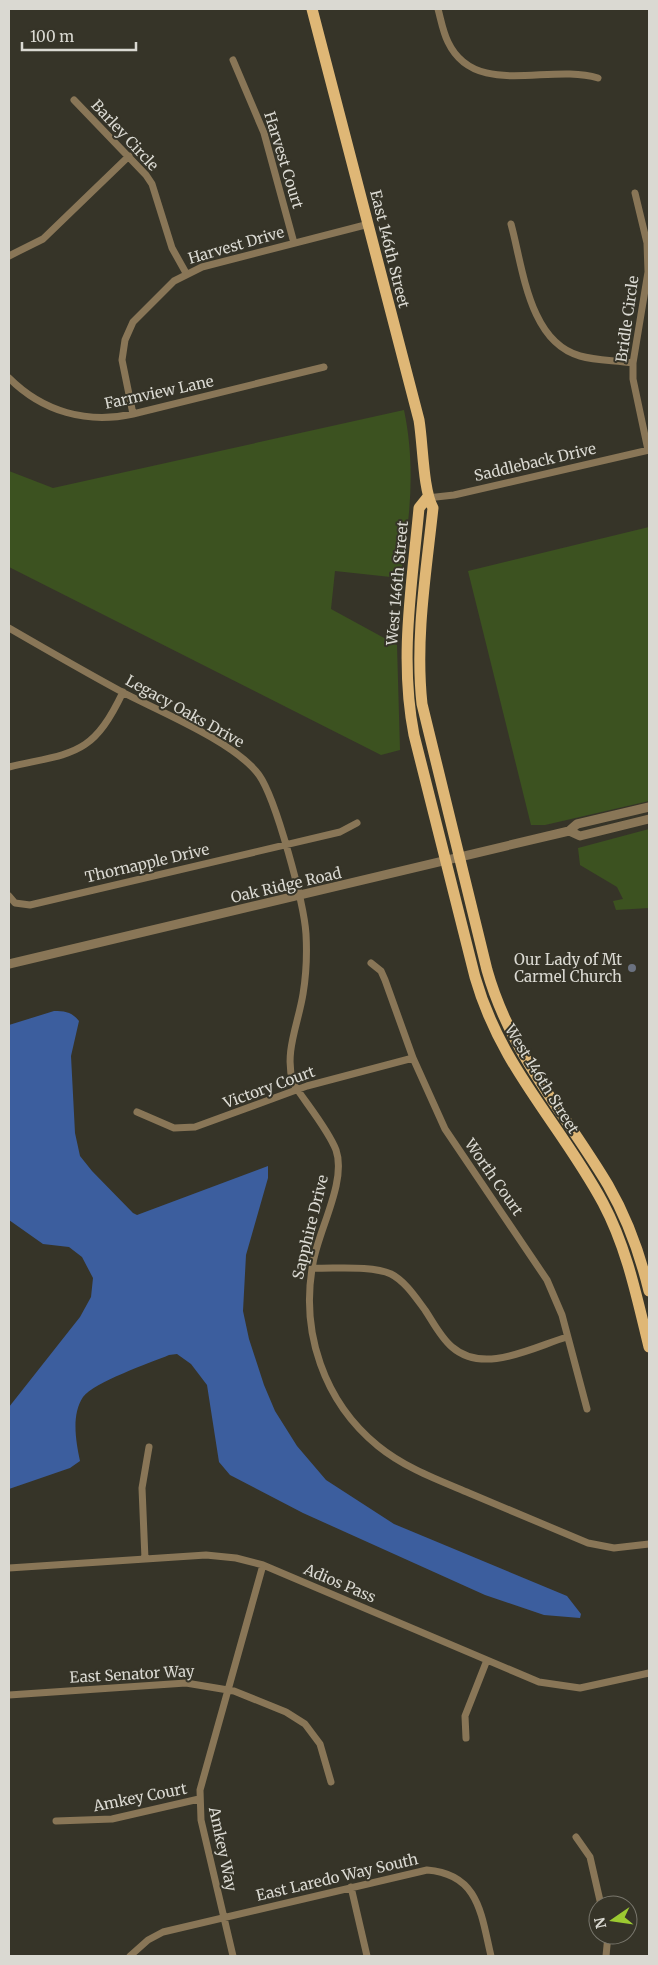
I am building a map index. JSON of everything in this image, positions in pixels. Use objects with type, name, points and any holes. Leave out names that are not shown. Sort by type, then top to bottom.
[{"type":"main road","name":"East 146th Street","points":[[312,9],[419,420],[424,450],[427,498]]},
{"type":"main road","name":"West 146th Street","points":[[649,1291],[632,1236],[615,1197],[534,1074],[506,1022],[489,978],[427,731],[420,684],[420,633],[432,508],[427,498],[419,508],[407,628],[406,680],[414,735],[475,977],[494,1030],[514,1068],[603,1204],[623,1249],[646,1321],[649,1347]]},
{"type":"street","points":[[438,9],[451,48],[474,70],[500,76],[578,73],[598,78]]},
{"type":"street","name":"Harvest Court","points":[[233,60],[264,133],[294,243]]},
{"type":"street","name":"Barley Circle","points":[[74,100],[129,156],[152,184],[172,248],[186,273]]},
{"type":"street","points":[[9,256],[43,239],[129,156]]},
{"type":"street","name":"Bridle Circle","points":[[635,193],[647,243],[648,272],[633,363],[634,389],[648,450]]},
{"type":"street","name":"Harvest Drive","points":[[133,414],[122,360],[128,331],[141,313],[174,281],[186,273],[202,267],[369,224]]},
{"type":"street","points":[[511,224],[535,314],[546,334],[562,348],[580,356],[633,363]]},
{"type":"street","name":"Farmview Lane","points":[[9,378],[34,399],[64,412],[102,418],[133,414],[324,367]]},
{"type":"street","name":"Saddleback Drive","points":[[427,498],[454,496],[648,450]]},
{"type":"street","name":"Legacy Oaks Drive","points":[[9,628],[123,692],[228,747],[249,763],[267,788],[298,896]]},
{"type":"street","points":[[9,767],[67,754],[87,744],[101,732],[123,692]]},
{"type":"street","name":"Oak Ridge Road","points":[[9,964],[570,831],[577,824],[649,807]]},
{"type":"street","name":"Oak Ridge Road","points":[[570,831],[580,836],[649,819]]},
{"type":"street","name":"Thornapple Drive","points":[[9,896],[16,902],[30,905],[340,832],[357,823]]},
{"type":"street","name":"Sapphire Drive","points":[[298,896],[306,933],[303,992],[289,1062],[293,1083],[334,1146],[339,1163],[335,1189],[320,1233],[312,1268],[308,1302],[318,1358],[336,1399],[355,1423],[379,1447],[416,1470],[588,1543],[614,1548],[649,1544]]},
{"type":"street","name":"Worth Court","points":[[371,963],[380,971],[385,980],[413,1058],[445,1129],[539,1266],[555,1298],[587,1409]]},
{"type":"street","name":"Victory Court","points":[[137,1112],[174,1128],[196,1127],[298,1090],[413,1058]]},
{"type":"street","points":[[312,1268],[364,1270],[390,1274],[403,1282],[451,1346],[470,1358],[480,1360],[500,1358],[567,1336]]},
{"type":"street","points":[[145,1559],[142,1488],[149,1446]]},
{"type":"street","name":"Adios Pass","points":[[9,1568],[206,1555],[236,1558],[263,1566],[539,1682],[568,1688],[591,1687],[649,1673]]},
{"type":"street","name":"Amkey Way","points":[[233,1956],[201,1820],[199,1799],[202,1776],[263,1566]]},
{"type":"street","points":[[466,1738],[465,1716],[487,1660]]},
{"type":"street","name":"East Senator Way","points":[[9,1695],[179,1684],[199,1684],[227,1690],[286,1712],[305,1724],[320,1744],[331,1782]]},
{"type":"street","name":"Amkey Court","points":[[56,1821],[112,1819],[199,1799]]},
{"type":"street","points":[[576,1837],[590,1857],[599,1895]]},
{"type":"street","name":"East Laredo Way South","points":[[130,1956],[148,1940],[163,1932],[426,1870],[454,1877],[474,1896],[480,1909],[491,1956]]},
{"type":"street","points":[[351,1887],[367,1956]]},
{"type":"green space","points":[[404,410],[408,431],[411,473],[407,536],[400,578],[335,571],[331,609],[397,645],[400,750],[381,755],[9,567],[9,471],[53,488]]},
{"type":"green space","points":[[649,527],[649,801],[545,825],[531,825],[468,571]]},
{"type":"green space","points":[[649,829],[649,908],[616,910],[613,901],[623,899],[617,887],[580,865],[578,848]]},
{"type":"water","points":[[54,1011],[68,1013],[79,1021],[71,1056],[75,1133],[80,1156],[133,1213],[137,1215],[268,1166],[268,1178],[246,1255],[243,1311],[249,1339],[264,1385],[275,1411],[297,1446],[326,1480],[394,1524],[567,1596],[581,1614],[580,1618],[544,1615],[485,1595],[303,1513],[230,1475],[219,1462],[207,1385],[191,1364],[177,1354],[169,1355],[123,1373],[89,1391],[79,1404],[77,1412],[76,1437],[80,1461],[70,1468],[9,1489],[9,1407],[80,1317],[91,1297],[93,1278],[82,1257],[69,1247],[43,1244],[9,1220],[9,1025]]},
{"type":"place","name":"Our Lady of Mt Carmel Church","points":[[632,968]]}]
